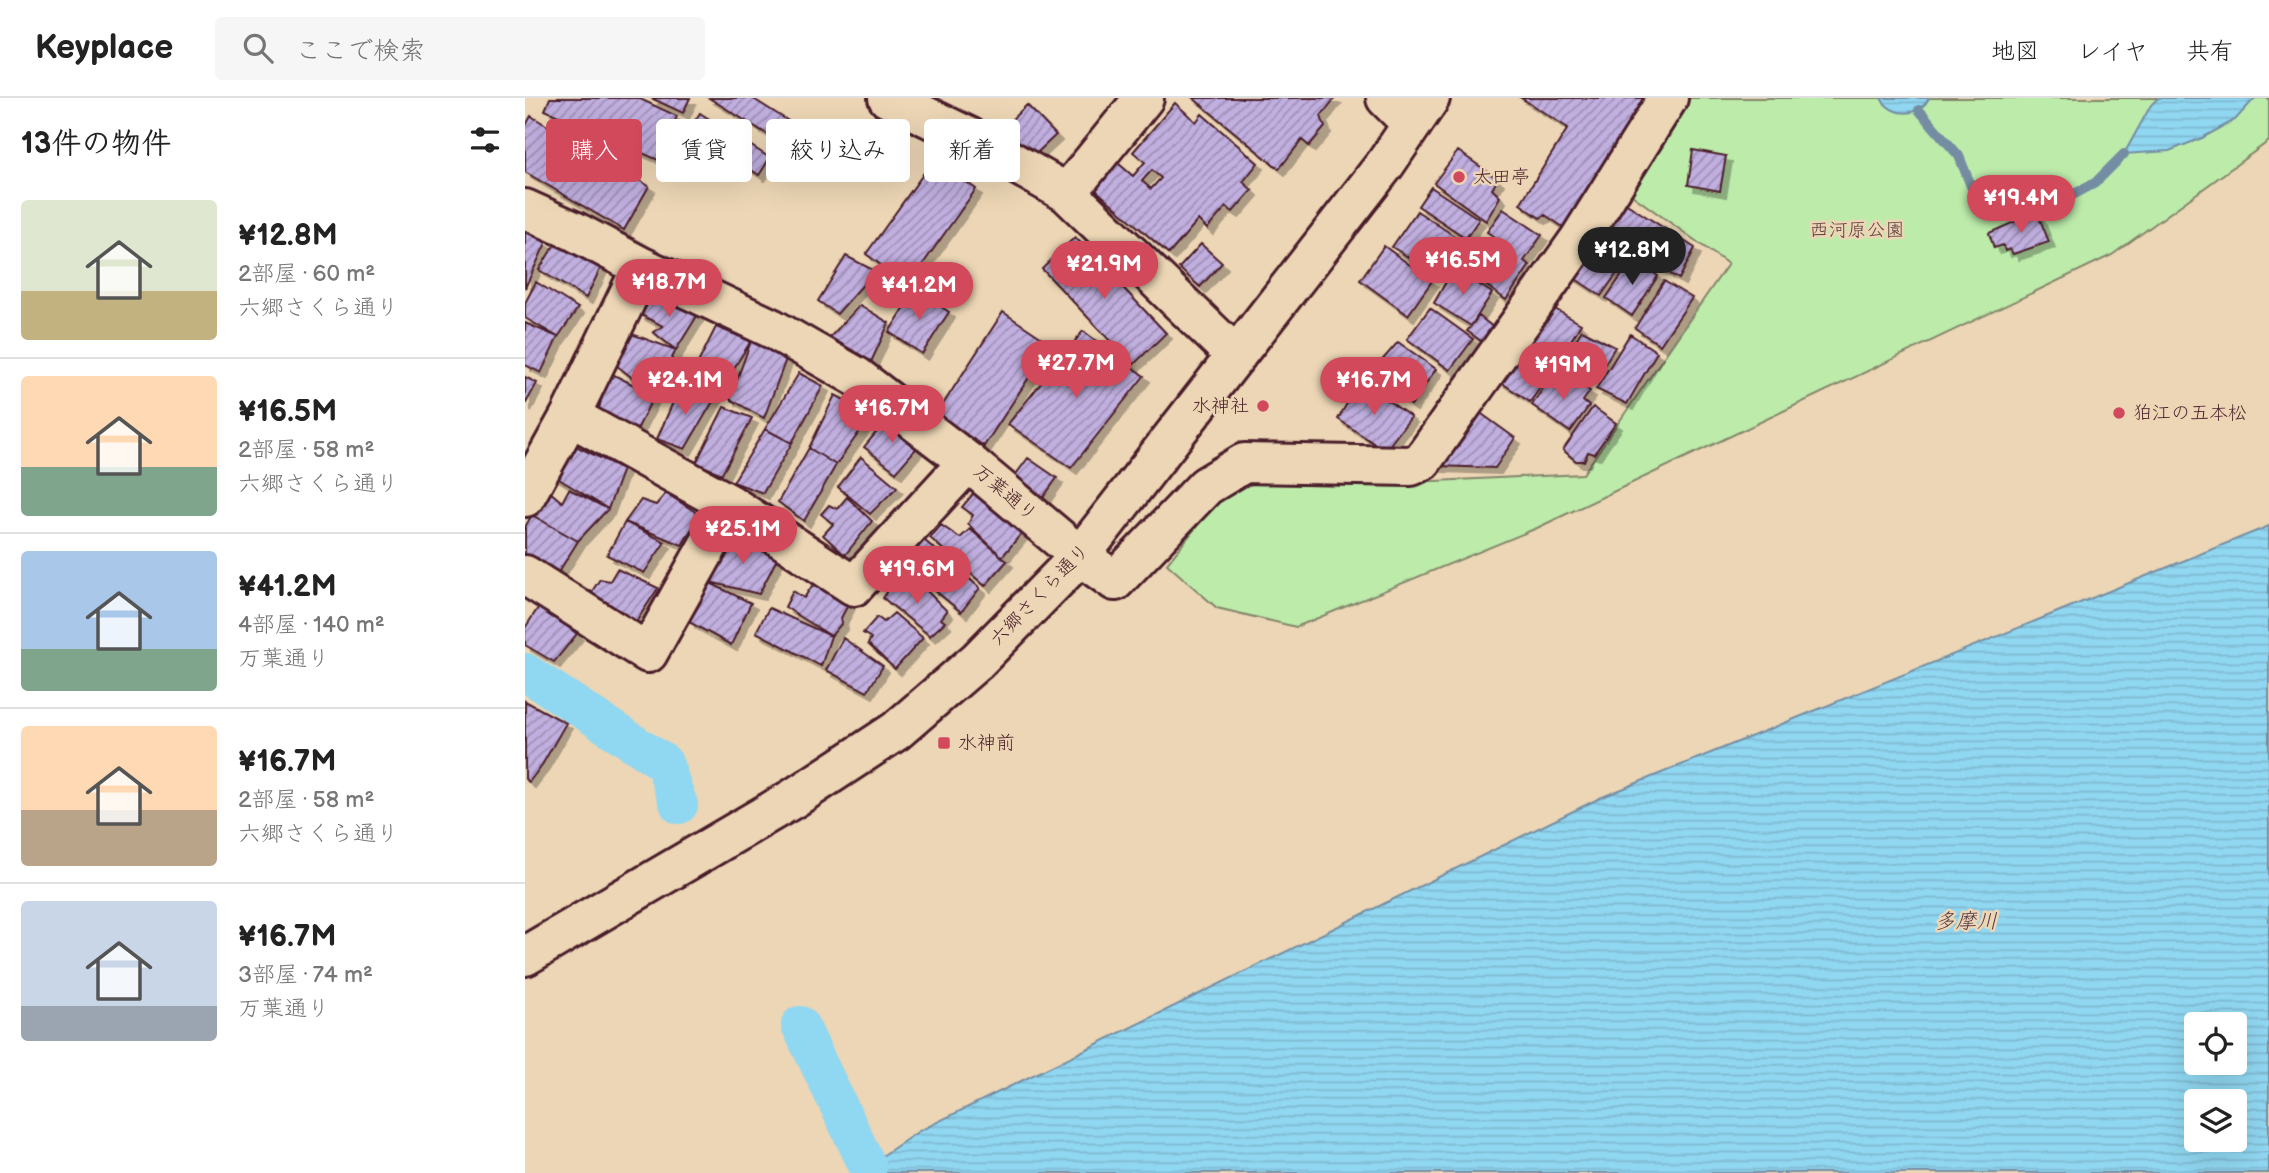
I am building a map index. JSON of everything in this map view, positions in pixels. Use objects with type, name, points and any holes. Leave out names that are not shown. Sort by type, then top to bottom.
[{"type":"street","points":[[888,98],[969,137],[1067,193],[1236,356]]},
{"type":"street","points":[[1067,193],[1144,98]]},
{"type":"street","name":"万葉通り","points":[[525,209],[773,329],[857,377],[968,462],[1080,556],[1115,581],[1206,485],[1244,463],[1411,466],[1422,461],[1579,240],[1668,98]]},
{"type":"street","name":"六郷さくら通り","points":[[525,956],[794,798],[896,731],[977,661],[1080,556],[1236,356],[1386,163],[1409,107]]},
{"type":"street","points":[[525,496],[570,416],[642,267]]},
{"type":"street","points":[[570,416],[730,505],[854,586],[968,462]]},
{"type":"street","points":[[525,575],[648,653],[730,505]]},
{"type":"green space","name":"西河原公園","points":[[1690,98],[2269,98],[2269,141],[2112,255],[1537,528],[1296,627],[1217,608],[1167,564],[1224,492],[1259,482],[1435,481],[1583,474],[1728,264],[1629,193]]},
{"type":"water","points":[[1881,98],[1929,98],[1919,109],[1905,113],[1891,109]]},
{"type":"water","points":[[2158,98],[2255,98],[2235,120],[2202,138],[2169,151],[2124,154],[2151,105]]},
{"type":"water","name":"多摩川","points":[[2269,526],[2269,1173],[857,1173],[919,1131],[1600,798]]},
{"type":"building","points":[[550,98],[638,98],[677,116],[676,119],[656,119],[656,159],[642,153],[642,119],[565,119],[545,110]]},
{"type":"building","points":[[651,98],[690,98],[683,113]]},
{"type":"building","points":[[709,98],[752,98],[785,119],[766,119],[766,134],[752,125],[752,119],[743,119]]},
{"type":"building","points":[[1193,98],[1335,98],[1321,116],[1325,127],[1309,146],[1302,140],[1279,169]]},
{"type":"building","points":[[1521,98],[1651,98],[1566,229],[1545,215],[1540,218],[1520,204],[1568,128]]},
{"type":"building","points":[[1175,103],[1196,122],[1202,114],[1258,163],[1243,182],[1252,190],[1233,212],[1226,207],[1207,229],[1198,220],[1169,254],[1089,184],[1111,157],[1133,176],[1145,162],[1133,152]],"holes":[[[1152,170],[1161,178],[1151,189],[1142,181]]]},
{"type":"building","points":[[1027,105],[1056,135],[1023,166],[1020,163],[1020,119],[1012,119]]},
{"type":"building","points":[[700,113],[709,119],[696,119]]},
{"type":"building","points":[[531,116],[546,125],[546,182],[642,182],[649,186],[624,230],[525,172],[525,127]]},
{"type":"building","points":[[752,146],[766,155],[766,164],[759,175],[752,170]]},
{"type":"building","points":[[1693,150],[1726,156],[1720,191],[1688,185]]},
{"type":"building","points":[[1458,151],[1498,179],[1492,189],[1500,197],[1486,221],[1434,183]]},
{"type":"building","points":[[924,173],[924,182],[966,182],[976,189],[908,285],[866,254]]},
{"type":"building","points":[[1431,187],[1479,219],[1466,238],[1418,206]]},
{"type":"building","points":[[1619,199],[1695,248],[1679,279],[1598,231]]},
{"type":"building","points":[[1503,209],[1542,235],[1524,261],[1530,265],[1506,300],[1463,268],[1482,241],[1487,246],[1493,236],[1487,232]]},
{"type":"building","points":[[1417,211],[1462,241],[1437,275],[1392,247]]},
{"type":"building","points":[[2037,212],[2049,242],[2013,254],[2010,249],[2005,251],[2003,245],[1994,248],[1989,233]]},
{"type":"building","points":[[525,231],[546,243],[525,288]]},
{"type":"building","points":[[1075,237],[1166,333],[1133,365],[1042,269]]},
{"type":"building","points":[[1593,237],[1627,259],[1601,296],[1571,276]]},
{"type":"building","points":[[558,239],[603,263],[586,298],[539,270]]},
{"type":"building","points":[[1201,244],[1222,263],[1200,287],[1179,268]]},
{"type":"building","points":[[1384,246],[1432,281],[1408,315],[1360,280]]},
{"type":"building","points":[[846,256],[875,271],[837,314],[818,301]]},
{"type":"building","points":[[1633,259],[1658,276],[1632,316],[1606,298]]},
{"type":"building","points":[[1454,268],[1492,293],[1471,326],[1434,303]]},
{"type":"building","points":[[1664,281],[1692,298],[1660,345],[1635,328]]},
{"type":"building","points":[[536,282],[578,308],[558,337],[525,318],[525,303]]},
{"type":"building","points":[[916,290],[949,312],[922,354],[889,332]]},
{"type":"building","points":[[648,295],[700,311],[676,350],[653,332],[663,326],[639,314]]},
{"type":"building","points":[[860,305],[889,323],[871,362],[830,337]]},
{"type":"building","points":[[1548,305],[1581,324],[1556,365],[1520,343]]},
{"type":"building","points":[[1430,308],[1473,339],[1450,370],[1407,339]]},
{"type":"building","points":[[1003,312],[1051,344],[984,446],[936,415]]},
{"type":"building","points":[[1479,316],[1494,328],[1484,343],[1467,331]]},
{"type":"building","points":[[525,323],[558,337],[541,373],[525,365]]},
{"type":"building","points":[[716,327],[751,341],[715,398],[690,379]]},
{"type":"building","points":[[1582,330],[1615,347],[1603,367],[1594,363],[1586,379],[1560,366]]},
{"type":"building","points":[[1083,331],[1144,376],[1071,468],[1008,424]]},
{"type":"building","points":[[629,333],[676,350],[654,395],[616,365]]},
{"type":"building","points":[[1630,334],[1657,352],[1627,404],[1596,389]]},
{"type":"building","points":[[751,341],[786,359],[764,418],[730,399]]},
{"type":"building","points":[[1398,342],[1436,369],[1411,405],[1377,381],[1383,370],[1378,365]]},
{"type":"building","points":[[1519,346],[1554,368],[1530,402],[1496,379]]},
{"type":"building","points":[[608,372],[654,395],[636,432],[597,417]]},
{"type":"building","points":[[799,373],[823,386],[792,443],[765,429]]},
{"type":"building","points":[[1564,375],[1590,391],[1583,401],[1589,406],[1570,432],[1532,405],[1549,380],[1556,385]]},
{"type":"building","points":[[525,377],[537,383],[525,405]]},
{"type":"building","points":[[1365,384],[1411,417],[1385,451],[1338,419],[1349,400]]},
{"type":"building","points":[[680,386],[715,398],[685,449],[657,439]]},
{"type":"building","points":[[835,395],[872,414],[836,465],[809,448]]},
{"type":"building","points":[[724,407],[752,418],[722,474],[696,463]]},
{"type":"building","points":[[1593,407],[1616,423],[1594,454],[1588,452],[1584,461],[1576,461],[1563,450]]},
{"type":"building","points":[[1475,409],[1515,438],[1495,468],[1437,466]]},
{"type":"building","points":[[889,417],[921,443],[896,472],[864,447]]},
{"type":"building","points":[[765,429],[792,443],[763,493],[733,482]]},
{"type":"building","points":[[576,446],[623,469],[608,509],[554,476]]},
{"type":"building","points":[[809,448],[836,465],[804,521],[778,502]]},
{"type":"building","points":[[861,457],[897,487],[870,514],[838,487]]},
{"type":"building","points":[[1028,458],[1057,478],[1040,502],[1011,481]]},
{"type":"building","points":[[978,488],[1021,534],[1002,557],[968,524],[973,515],[962,507]]},
{"type":"building","points":[[569,489],[608,509],[578,541],[532,515],[550,492],[562,502]]},
{"type":"building","points":[[666,493],[700,515],[682,545],[625,522],[641,500],[656,505]]},
{"type":"building","points":[[847,497],[872,521],[845,555],[823,535],[833,524],[821,514],[829,505],[837,509]]},
{"type":"building","points":[[532,515],[578,541],[556,576],[525,556],[525,527]]},
{"type":"building","points":[[625,522],[665,542],[644,573],[607,555]]},
{"type":"building","points":[[941,525],[960,538],[970,529],[1007,561],[985,586],[930,538]]},
{"type":"building","points":[[731,536],[779,555],[759,594],[706,581]]},
{"type":"building","points":[[924,540],[980,588],[961,612],[920,578],[926,566],[912,554]]},
{"type":"building","points":[[617,569],[658,588],[636,622],[589,596],[600,579],[610,581]]},
{"type":"building","points":[[896,579],[911,589],[919,583],[947,611],[941,619],[945,622],[930,636],[883,598]]},
{"type":"building","points":[[816,580],[849,603],[841,618],[842,623],[831,636],[785,607],[793,591],[804,598]]},
{"type":"building","points":[[706,581],[751,603],[731,645],[689,622]]},
{"type":"building","points":[[540,605],[577,634],[554,662],[525,645],[525,628]]},
{"type":"building","points":[[769,608],[831,636],[821,666],[756,632]]},
{"type":"building","points":[[894,613],[923,638],[895,669],[868,644],[871,638],[863,633],[877,617],[884,622]]},
{"type":"building","points":[[843,638],[883,666],[867,692],[826,670]]},
{"type":"building","points":[[525,701],[566,723],[529,782],[525,779]]},
{"type":"waterway","points":[[1919,110],[1959,156],[1975,196],[2001,208],[2035,206],[2065,199],[2095,183],[2124,154]]},
{"type":"waterway","points":[[525,672],[664,763],[679,805]]},
{"type":"waterway","points":[[800,1025],[868,1167]]},
{"type":"place","name":"太田亭","points":[[1459,177]]},
{"type":"place","name":"水神社","points":[[1263,406]]},
{"type":"place","name":"狛江の五本松","points":[[2119,413]]},
{"type":"place","name":"水神前","points":[[944,743]]}]
